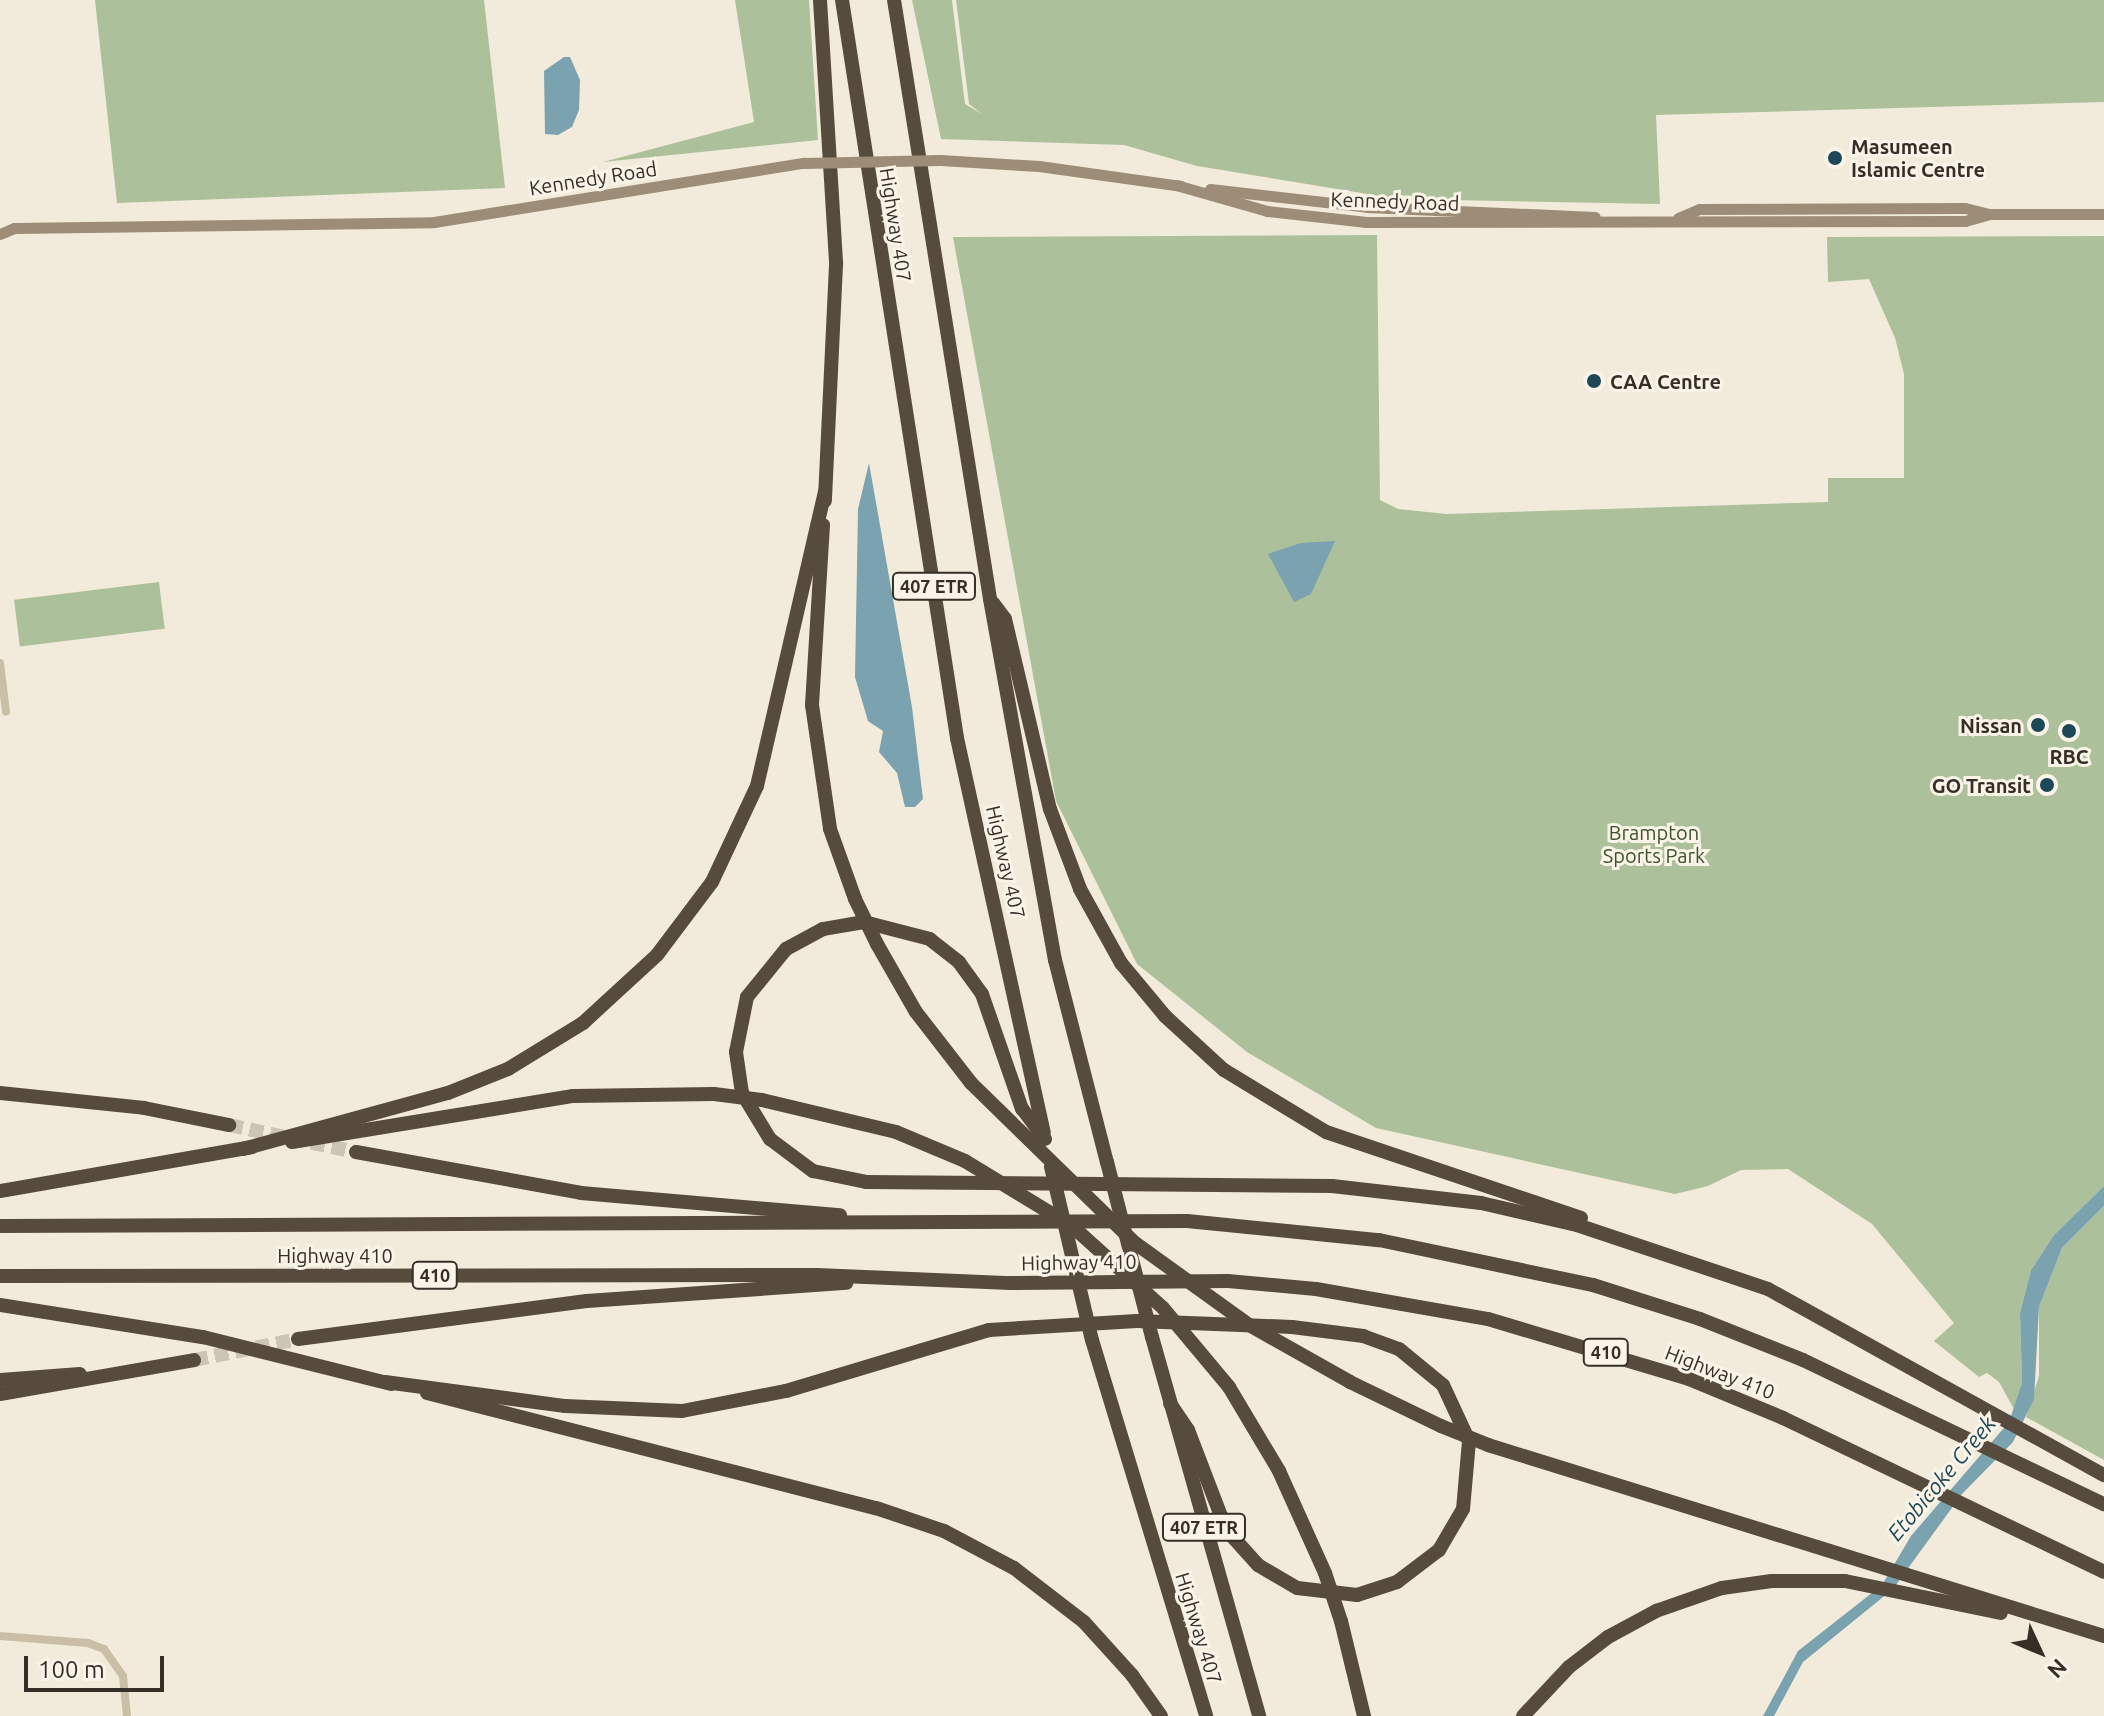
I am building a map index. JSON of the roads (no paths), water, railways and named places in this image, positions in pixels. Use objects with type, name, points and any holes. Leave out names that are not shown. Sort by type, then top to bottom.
[{"type":"highway","points":[[820,0],[836,265],[812,705],[830,829],[855,899],[916,1012],[971,1083],[1135,1243],[1249,1325],[1350,1382],[1488,1445],[1931,1581],[2104,1638]]},
{"type":"highway","name":"Highway 407","points":[[842,0],[957,738],[1092,1340],[1206,1716]]},
{"type":"highway","name":"Highway 407","points":[[894,0],[990,599],[1055,960],[1152,1337],[1259,1716]]},
{"type":"highway","points":[[243,1149],[448,1093],[508,1069],[583,1023],[657,955],[712,882],[757,786],[788,669],[816,517],[825,492]]},
{"type":"highway","points":[[990,599],[1005,619],[1050,809],[1080,889],[1121,963],[1194,1045],[1263,1098],[1326,1132],[1693,1256],[1715,1269]]},
{"type":"highway","points":[[1045,1139],[1022,1109],[982,994],[959,962],[930,939],[864,922],[823,929],[786,949],[747,997],[736,1052],[742,1093],[759,1125],[783,1152],[830,1177],[925,1184],[1245,1183],[1407,1192],[1577,1225],[1715,1269],[1813,1312],[2104,1475]]},
{"type":"highway","points":[[0,1093],[144,1108],[229,1125]]},
{"type":"highway","points":[[0,1191],[573,1096],[714,1094],[762,1100],[896,1132],[1003,1182],[1094,1243],[1163,1308],[1229,1387],[1279,1471],[1325,1573],[1341,1621],[1364,1716]]},
{"type":"highway","points":[[356,1152],[581,1193],[816,1210],[860,1220]]},
{"type":"highway","name":"Highway 410","points":[[0,1226],[860,1220],[1214,1223],[1379,1240],[1485,1259],[1700,1319],[1803,1360],[2104,1504]]},
{"type":"highway","name":"Highway 410","points":[[0,1276],[817,1275],[870,1279],[1228,1281],[1407,1303],[1571,1342],[1689,1379],[1919,1482],[2104,1572]]},
{"type":"highway","points":[[298,1339],[571,1302],[806,1289],[870,1279]]},
{"type":"highway","points":[[0,1305],[203,1337],[876,1508],[944,1531],[1014,1568],[1084,1622],[1132,1675],[1161,1716]]},
{"type":"highway","points":[[385,1382],[579,1408],[682,1411],[786,1391],[989,1330],[1137,1321],[1292,1327],[1379,1341],[1430,1371],[1454,1401],[1469,1441],[1463,1509],[1439,1550],[1397,1582],[1357,1595],[1297,1588],[1258,1565],[1234,1538],[1221,1516],[1188,1430],[1170,1403]]},
{"type":"highway","points":[[0,1394],[194,1360]]},
{"type":"highway","points":[[0,1380],[129,1372]]},
{"type":"highway","points":[[1523,1716],[1585,1654],[1631,1624],[1679,1601],[1772,1581],[1845,1581],[1920,1594],[2104,1638]]},
{"type":"main road","name":"Kennedy Road","points":[[0,234],[14,228],[434,222],[804,163],[940,160],[1039,166],[1176,185],[1267,211],[1366,222],[1678,218],[1699,224],[1965,221],[1989,214],[2104,214]]},
{"type":"main road","name":"Kennedy Road","points":[[0,221],[14,228]]},
{"type":"street","points":[[0,663],[6,712]]},
{"type":"street","points":[[0,1636],[88,1643],[104,1649],[123,1676],[127,1716]]},
{"type":"water","points":[[564,57],[570,57],[580,80],[579,110],[572,127],[558,135],[545,134],[544,71]]},
{"type":"water","points":[[869,463],[912,707],[923,799],[915,807],[905,807],[897,773],[879,752],[883,731],[868,721],[855,677],[858,509]]},
{"type":"water","points":[[1335,541],[1311,594],[1294,602],[1268,554],[1301,543]]},
{"type":"water","name":"Etobicoke Creek","points":[[2104,1186],[2104,1206],[2062,1248],[2039,1307],[2034,1399],[2013,1442],[1962,1494],[1893,1589],[1803,1662],[1774,1716],[1763,1716],[1798,1651],[1882,1585],[1911,1536],[2009,1422],[2022,1383],[2020,1313],[2031,1270],[2054,1235]]},
{"type":"tunnel","points":[[229,1125],[356,1152]]},
{"type":"tunnel","points":[[194,1360],[298,1339]]},
{"type":"place","name":"Masumeen Islamic Centre","points":[[1835,158]]},
{"type":"place","name":"CAA Centre","points":[[1594,381]]},
{"type":"place","name":"Nissan","points":[[2038,725]]},
{"type":"place","name":"RBC","points":[[2069,731]]},
{"type":"place","name":"GO Transit","points":[[2047,785]]},
{"type":"park label","name":"Brampton Sports Park","points":[[1654,844]]}]
